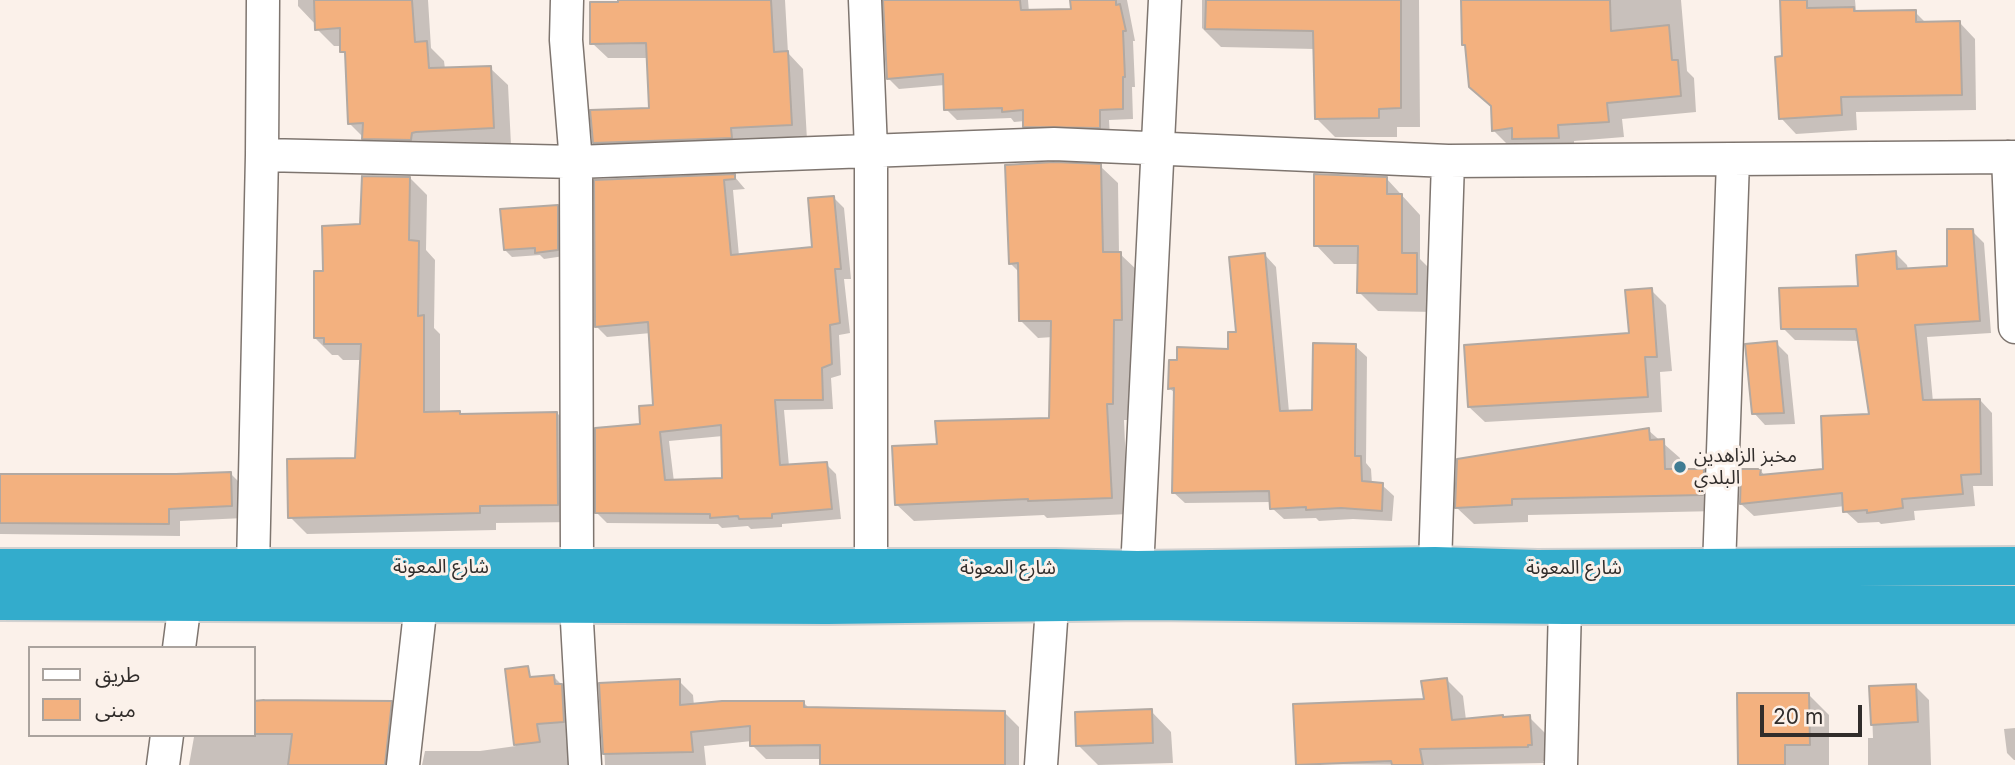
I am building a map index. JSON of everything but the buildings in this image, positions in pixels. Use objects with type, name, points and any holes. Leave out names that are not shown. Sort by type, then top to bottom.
[{"type":"highway","name":"شارع المعونة","points":[[0,568],[253,568],[577,586],[827,606],[1053,585],[1137,570],[1435,566],[1537,569],[1719,568],[2015,605]]},
{"type":"highway","name":"شارع المعونة","points":[[0,601],[421,603],[577,586],[871,568],[1053,585],[1565,605],[1859,586],[2015,566]]},
{"type":"street","points":[[253,568],[263,0]]},
{"type":"street","points":[[567,0],[566,40],[576,162],[577,586],[584,765]]},
{"type":"street","points":[[864,0],[871,150],[871,568]]},
{"type":"street","points":[[1137,570],[1165,0]]},
{"type":"street","points":[[262,155],[576,162],[1054,144],[1448,161],[2012,157],[2015,327]]},
{"type":"street","points":[[1719,568],[1733,160]]},
{"type":"street","points":[[1435,566],[1448,161]]},
{"type":"street","points":[[1041,765],[1053,585]]},
{"type":"street","points":[[179,646],[185,602]]},
{"type":"street","points":[[403,765],[421,603]]},
{"type":"street","points":[[1561,765],[1565,605]]},
{"type":"street","points":[[163,765],[167,737]]},
{"type":"place","name":"مخبز الزاهدين البلدي","points":[[1680,467]]}]
